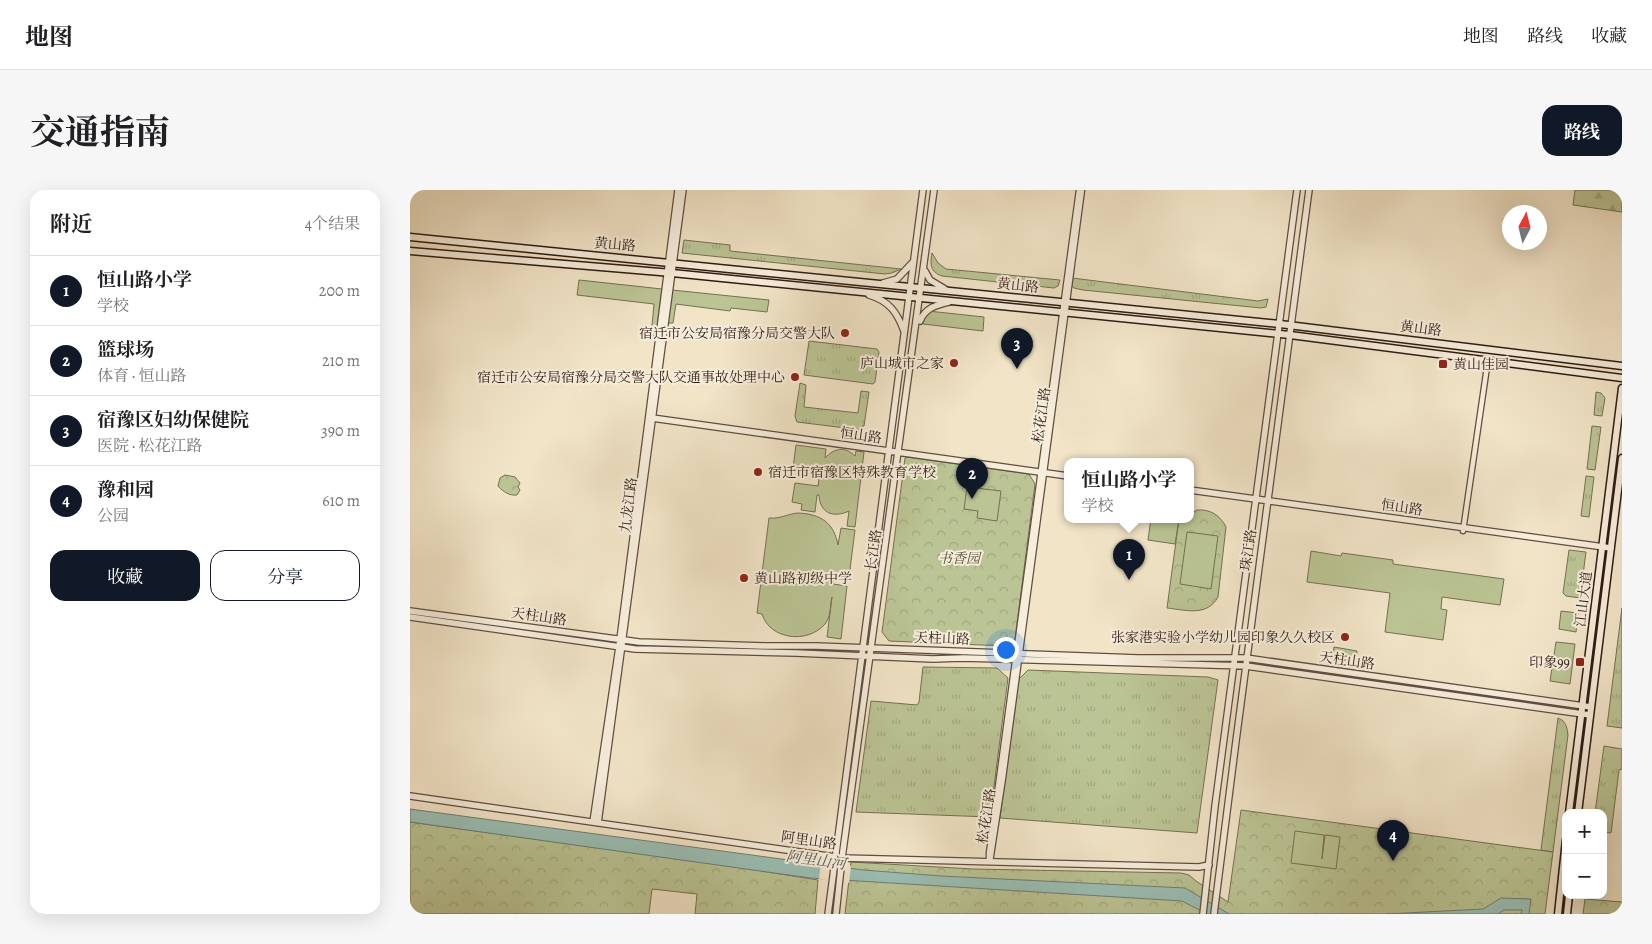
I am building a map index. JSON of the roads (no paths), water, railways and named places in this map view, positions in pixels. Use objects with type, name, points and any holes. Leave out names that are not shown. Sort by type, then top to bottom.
[{"type":"main road","name":"黄山路","points":[[410,236],[1291,325],[1622,366]]},
{"type":"main road","name":"黄山路","points":[[410,252],[670,273],[1290,335],[1622,378]]},
{"type":"main road","name":"江山大道","points":[[1570,809],[1622,388]]},
{"type":"main road","name":"江山大道","points":[[1578,809],[1622,458]]},
{"type":"main road","points":[[1558,914],[1564,854]]},
{"type":"main road","points":[[1567,914],[1569,899]]},
{"type":"street","name":"九龙江路","points":[[596,823],[652,416],[670,273],[678,190]]},
{"type":"street","name":"九龙江路","points":[[671,262],[683,190]]},
{"type":"street","name":"长江路","points":[[828,914],[923,190]]},
{"type":"street","name":"长江路","points":[[836,914],[842,858],[934,190]]},
{"type":"street","name":"松花江路","points":[[990,862],[989,853],[1018,657],[1080,190]]},
{"type":"street","name":"珠江路","points":[[1203,914],[1297,190]]},
{"type":"street","name":"珠江路","points":[[1214,914],[1246,658],[1309,190]]},
{"type":"street","points":[[1293,218],[1305,219]]},
{"type":"street","points":[[877,284],[897,279],[914,260]]},
{"type":"street","points":[[925,265],[925,272],[930,280],[940,288],[949,291]]},
{"type":"street","name":"九龙江路","points":[[622,640],[670,273]]},
{"type":"street","points":[[865,293],[880,298],[890,305],[897,315],[904,333]]},
{"type":"street","points":[[916,330],[925,311],[933,306],[951,302]]},
{"type":"street","points":[[1464,529],[1488,360]]},
{"type":"street","name":"恒山路","points":[[652,416],[1064,474]]},
{"type":"street","name":"恒山路","points":[[1194,492],[1611,550]]},
{"type":"street","points":[[1248,561],[1259,562]]},
{"type":"street","name":"天柱山路","points":[[410,612],[622,640],[872,648],[1018,657],[1246,666],[1590,715]]},
{"type":"street","name":"天柱山路","points":[[410,617],[635,649],[862,656],[1246,658],[1591,707]]},
{"type":"street","name":"阿里山路","points":[[410,796],[842,858],[1209,866]]},
{"type":"water","points":[[410,809],[863,870],[941,876],[1185,888],[1229,914],[1207,914],[1182,901],[810,878],[410,822]]},
{"type":"water","points":[[1501,898],[1531,899],[1529,914],[1521,914],[1522,910],[1504,910],[1498,914],[1386,914],[1483,909]]},
{"type":"place","name":"宿迁市公安局宿豫分局交警大队","points":[[845,333]]},
{"type":"place","name":"庐山城市之家","points":[[954,363]]},
{"type":"place","name":"黄山佳园","points":[[1443,364]]},
{"type":"place","name":"宿豫区妇幼保健院","points":[[1017,369]]},
{"type":"place","name":"宿迁市公安局宿豫分局交警大队交通事故处理中心","points":[[795,377]]},
{"type":"place","name":"宿迁市宿豫区特殊教育学校","points":[[758,472]]},
{"type":"place","name":"篮球场","points":[[972,499]]},
{"type":"place","name":"黄山路初级中学","points":[[744,578]]},
{"type":"place","name":"恒山路小学","points":[[1129,580]]},
{"type":"place","name":"张家港实验小学幼儿园印象久久校区","points":[[1345,637]]},
{"type":"place","name":"印象99","points":[[1580,662]]},
{"type":"place","name":"豫和园","points":[[1393,861]]},
{"type":"park label","name":"书香园","points":[[959,558]]},
{"type":"water label","name":"阿里山河","points":[[816,860]]}]
